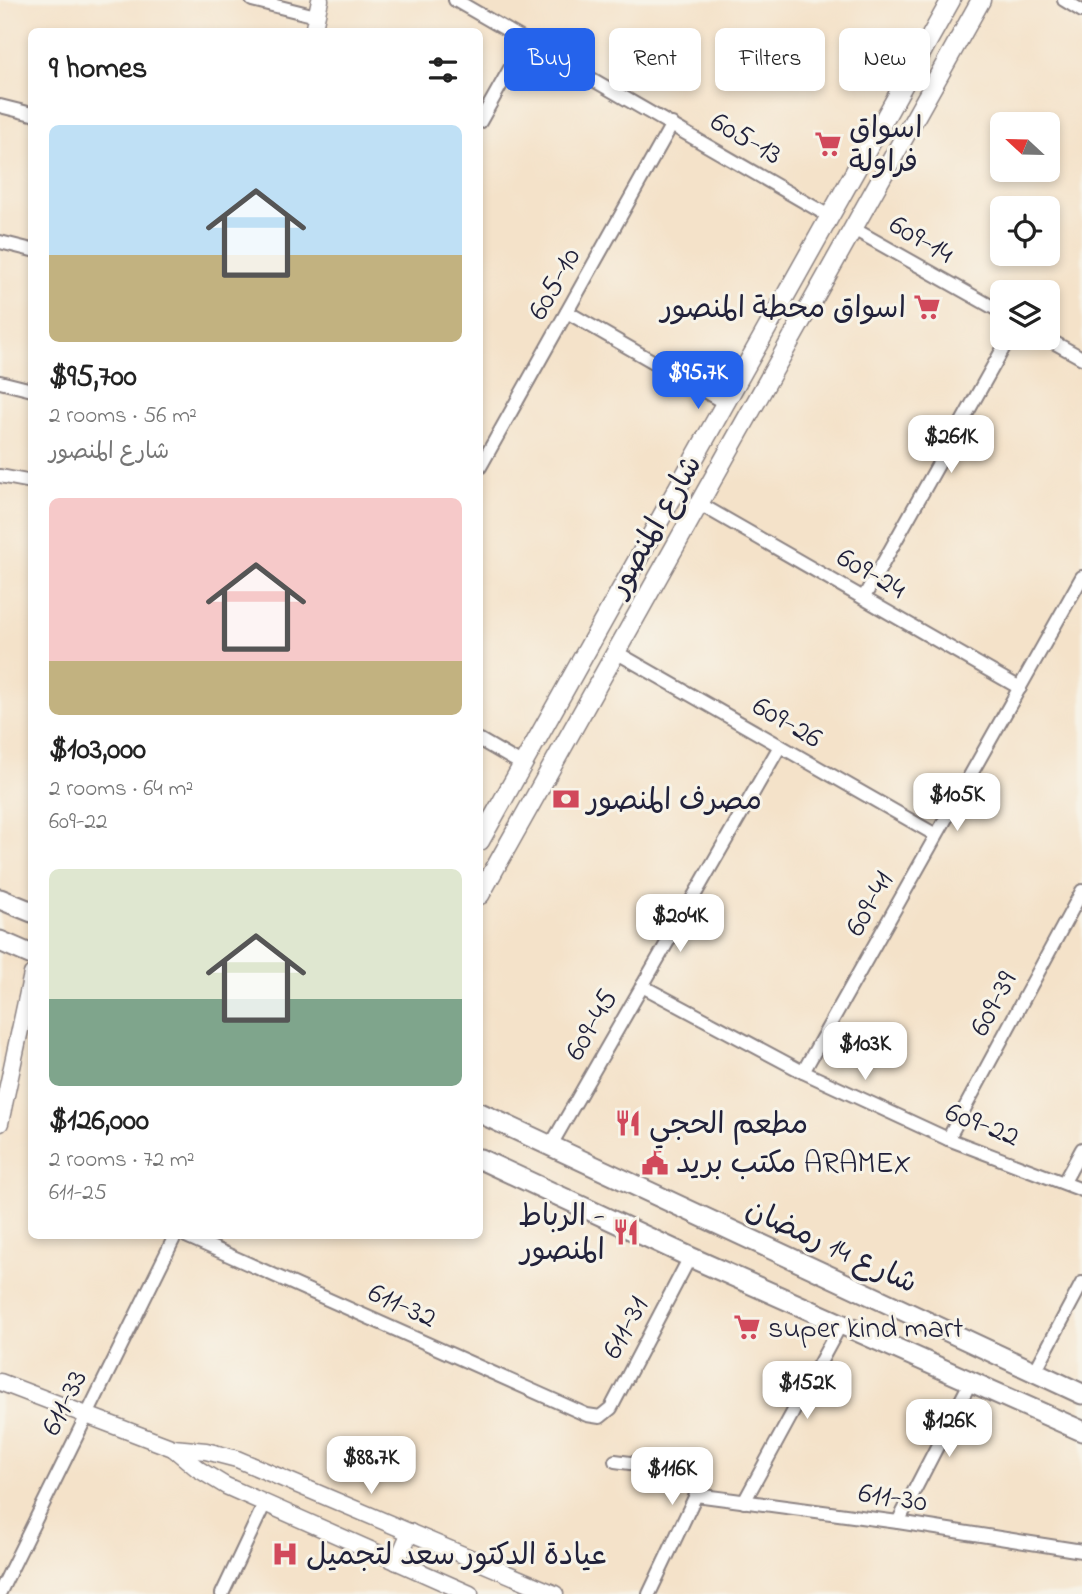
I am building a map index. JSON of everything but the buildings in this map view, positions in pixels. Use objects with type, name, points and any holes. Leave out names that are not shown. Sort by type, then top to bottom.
[{"type":"main road","name":"شارع المنصور","points":[[483,836],[951,0]]},
{"type":"main road","name":"شارع المنصور","points":[[483,890],[614,651],[981,0]]},
{"type":"main road","points":[[0,899],[28,910]]},
{"type":"main road","points":[[0,941],[28,953]]},
{"type":"main road","name":"شارع 14 رمضان","points":[[483,1114],[1082,1395]]},
{"type":"main road","points":[[483,1160],[690,1257],[1082,1431]]},
{"type":"street","points":[[251,0],[317,16]]},
{"type":"street","name":"605-13","points":[[455,0],[505,28]]},
{"type":"street","points":[[1064,0],[1082,11]]},
{"type":"street","points":[[483,117],[504,79]]},
{"type":"street","name":"605-13","points":[[595,79],[829,216]]},
{"type":"street","points":[[0,106],[28,113]]},
{"type":"street","name":"605-10","points":[[483,462],[673,124]]},
{"type":"street","name":"609-14","points":[[852,228],[990,306]]},
{"type":"street","points":[[0,243],[28,249]]},
{"type":"street","points":[[567,312],[725,403]]},
{"type":"street","points":[[1060,346],[1082,358]]},
{"type":"street","points":[[863,597],[1002,350]]},
{"type":"street","points":[[0,382],[28,389]]},
{"type":"street","points":[[0,476],[28,481]]},
{"type":"street","name":"609-24","points":[[698,503],[1020,688]]},
{"type":"street","name":"609-41","points":[[803,1072],[1082,577]]},
{"type":"street","name":"609-26","points":[[614,651],[936,835]]},
{"type":"street","points":[[483,742],[523,765]]},
{"type":"street","name":"609-45","points":[[551,1145],[779,747]]},
{"type":"street","name":"609-39","points":[[948,1139],[1082,891]]},
{"type":"street","name":"609-22","points":[[642,986],[803,1072],[948,1139],[1082,1190]]},
{"type":"street","points":[[0,1124],[3,1095],[28,991]]},
{"type":"street","points":[[1064,1182],[1082,1149]]},
{"type":"street","name":"611-33","points":[[0,1592],[172,1239]]},
{"type":"street","name":"611-32","points":[[193,1239],[587,1415],[600,1417]]},
{"type":"street","name":"611-31","points":[[600,1417],[611,1408],[690,1257]]},
{"type":"street","points":[[1034,1373],[1082,1283]]},
{"type":"street","points":[[744,1502],[841,1324]]},
{"type":"street","points":[[898,1522],[971,1381]]},
{"type":"street","points":[[0,1382],[173,1448],[206,1451],[237,1459],[555,1594]]},
{"type":"street","points":[[173,1448],[198,1469],[264,1505],[397,1562],[448,1590],[470,1594]]},
{"type":"street","points":[[615,1461],[688,1472],[694,1479],[696,1495],[649,1594]]},
{"type":"street","name":"611-30","points":[[696,1495],[898,1522],[1082,1551]]},
{"type":"street","points":[[222,1594],[264,1505]]},
{"type":"street","points":[[397,1562],[410,1532]]},
{"type":"place","name":"اسواق فراولة","points":[[828,144]]},
{"type":"place","name":"اسواق محطة المنصور","points":[[927,307]]},
{"type":"place","name":"مصرف المنصور","points":[[566,799]]},
{"type":"place","name":"مطعم الحجي","points":[[628,1123]]},
{"type":"place","name":"مكتب بريد ARAMEX","points":[[655,1162]]},
{"type":"place","name":"الرباط - المنصور","points":[[626,1232]]},
{"type":"place","name":"super kind mart","points":[[747,1327]]},
{"type":"place","name":"عيادة الدكتور سعد لتجميل","points":[[285,1554]]}]
